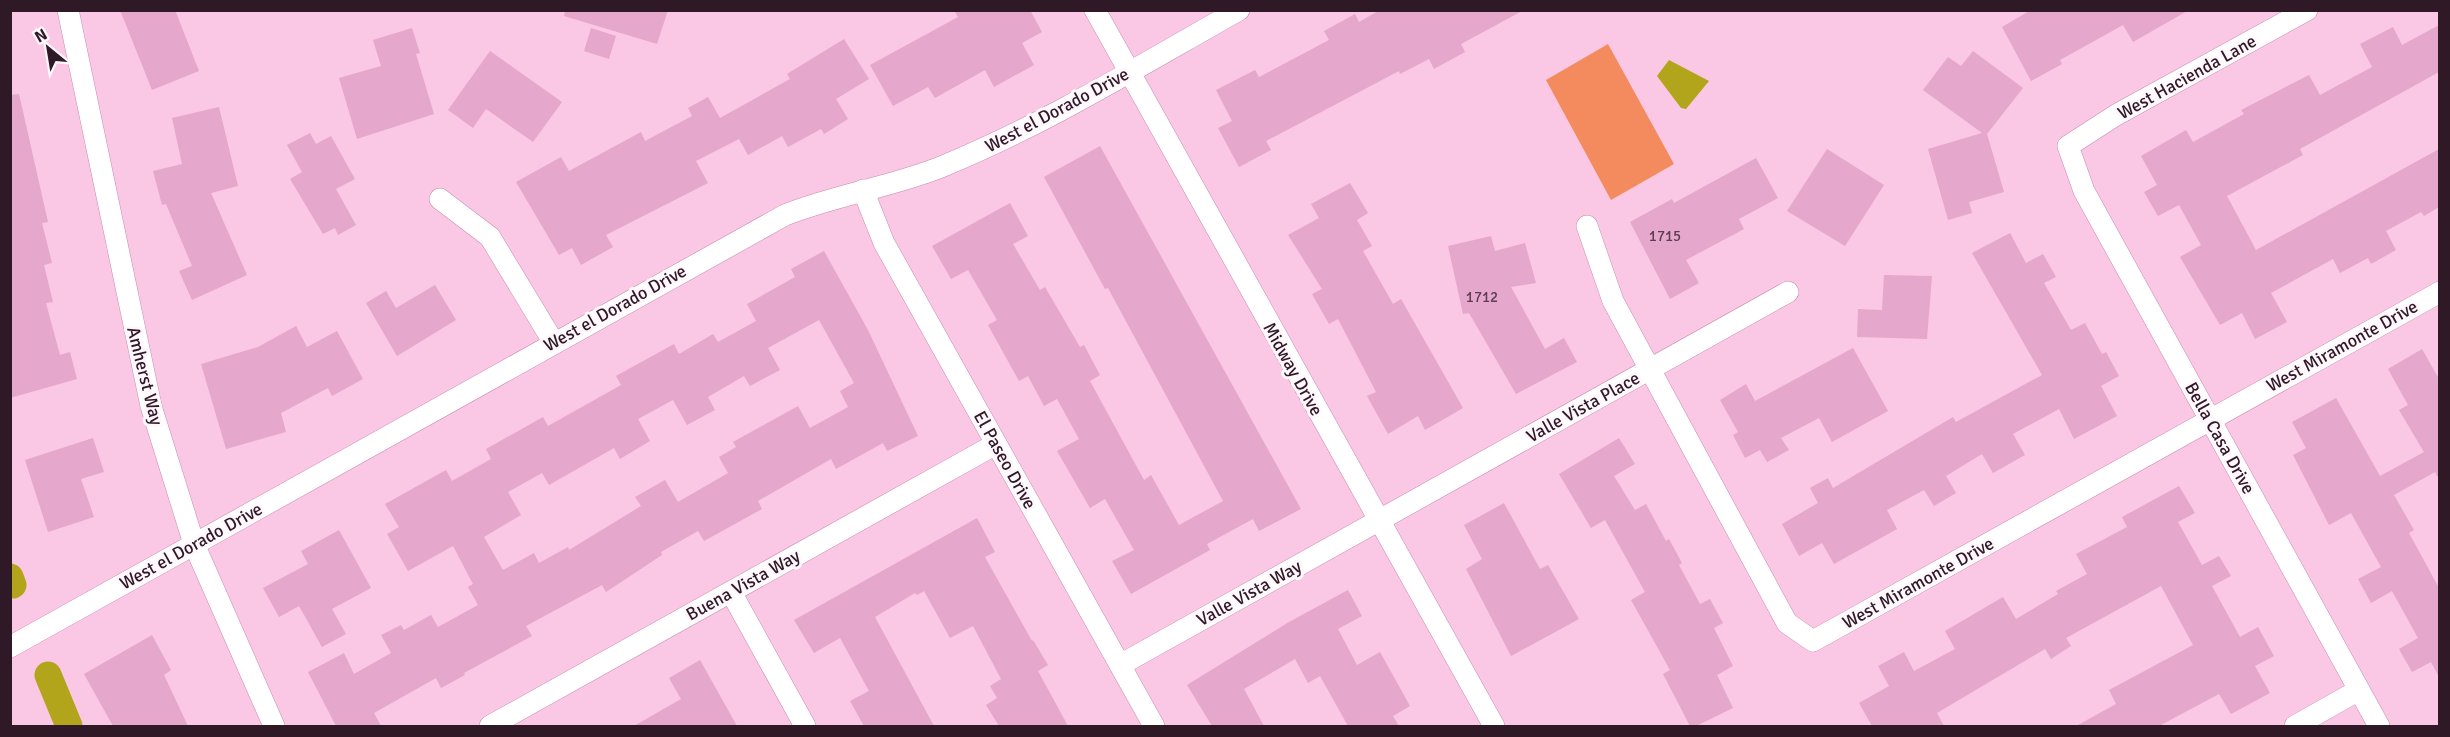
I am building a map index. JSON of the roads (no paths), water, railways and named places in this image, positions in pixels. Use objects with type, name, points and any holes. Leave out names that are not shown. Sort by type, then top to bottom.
[{"type":"street","name":"Amherst Way","points":[[68,10],[151,406],[194,544],[274,726]]},
{"type":"street","name":"Midway Drive","points":[[1095,10],[1128,73],[1494,726]]},
{"type":"street","name":"West el Dorado Drive","points":[[10,647],[784,215],[938,168],[998,142],[1128,73],[1239,10]]},
{"type":"street","name":"West Hacienda Lane","points":[[2068,146],[2116,115],[2307,10]]},
{"type":"street","name":"Bella Casa Drive","points":[[2068,146],[2084,191],[2379,726]]},
{"type":"street","name":"El Paseo Drive","points":[[863,190],[884,243],[1154,726]]},
{"type":"street","points":[[440,199],[490,237],[554,343]]},
{"type":"street","name":"West Miramonte Drive","points":[[1587,226],[1613,301],[1787,623],[1813,641],[2439,292]]},
{"type":"street","name":"Valle Vista Place","points":[[1378,521],[1788,292]]},
{"type":"street","name":"Buena Vista Way","points":[[490,726],[996,444]]},
{"type":"street","name":"Valle Vista Way","points":[[1120,666],[1378,521]]},
{"type":"street","points":[[731,591],[806,726]]},
{"type":"street","points":[[2295,726],[2359,690]]},
{"type":"waterway","points":[[10,577],[13,585]]},
{"type":"waterway","points":[[48,675],[69,726]]}]
